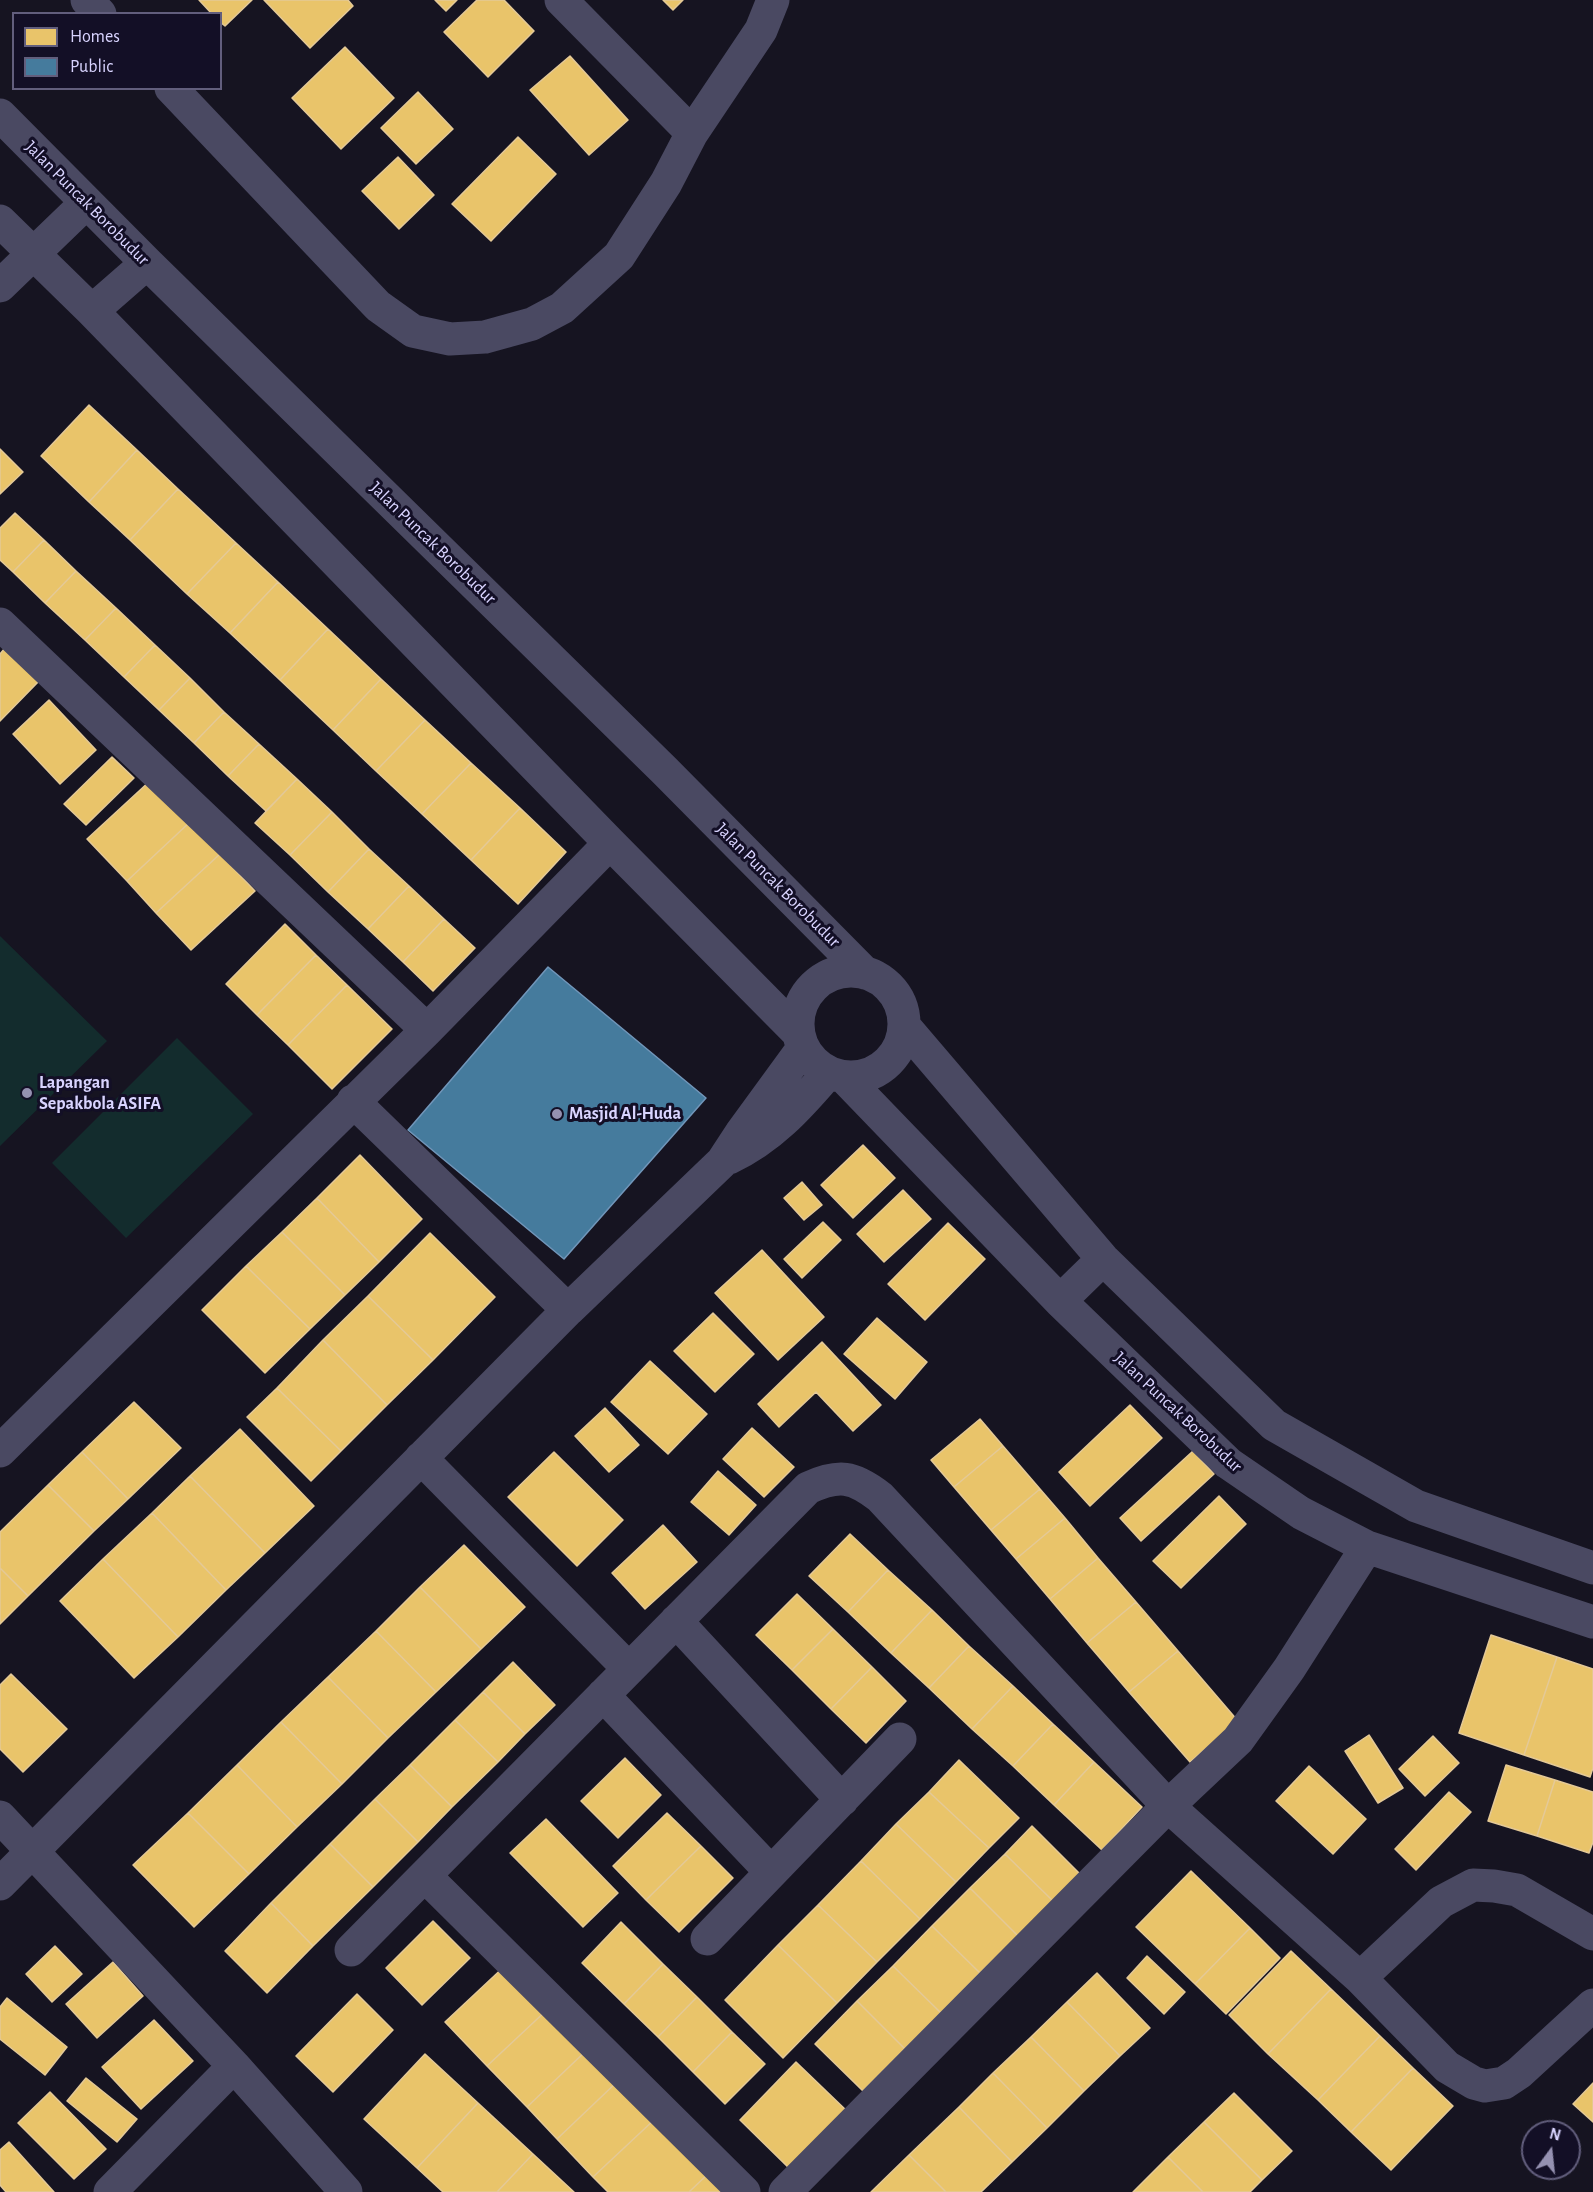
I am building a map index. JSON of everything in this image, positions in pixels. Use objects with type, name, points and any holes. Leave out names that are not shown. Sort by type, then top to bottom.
[{"type":"street","points":[[87,0],[98,12]]},
{"type":"street","points":[[561,0],[692,133]]},
{"type":"street","points":[[173,90],[378,306],[413,331],[450,339],[485,337],[532,324],[562,308],[620,256],[666,183],[692,133],[761,30],[773,0]]},
{"type":"street","name":"Jalan Puncak Borobudur","points":[[0,115],[86,203],[664,770],[865,973]]},
{"type":"street","points":[[0,286],[86,203]]},
{"type":"street","points":[[0,220],[92,311],[610,843],[800,1040],[814,1062],[836,1075],[862,1077],[878,1070],[891,1059],[901,1044],[904,1027],[902,1009],[894,993],[881,981],[865,973],[848,971],[830,975],[815,984],[804,998],[798,1014],[800,1040],[722,1162],[568,1310],[0,1884]]},
{"type":"street","points":[[92,311],[147,263]]},
{"type":"street","points":[[0,624],[427,1030]]},
{"type":"street","points":[[0,1451],[427,1030],[610,843]]},
{"type":"street","points":[[904,1027],[1103,1259],[1274,1425],[1416,1506],[1593,1568]]},
{"type":"street","points":[[722,1162],[752,1148],[836,1075]]},
{"type":"street","name":"Jalan Puncak Borobudur","points":[[836,1075],[1060,1301],[1228,1463],[1301,1513],[1367,1547],[1593,1622]]},
{"type":"street","points":[[353,1101],[568,1310]]},
{"type":"street","points":[[1060,1301],[1103,1259]]},
{"type":"street","points":[[421,1458],[629,1669]]},
{"type":"street","points":[[351,1950],[808,1488],[834,1478],[855,1481],[880,1497],[1168,1806],[1360,1978],[1447,2067],[1474,2083],[1485,2086],[1504,2083],[1519,2073],[1593,2005]]},
{"type":"street","points":[[785,2192],[1168,1806],[1238,1740],[1289,1669],[1367,1547]]},
{"type":"street","points":[[676,1621],[842,1800]]},
{"type":"street","points":[[603,1695],[770,1871]]},
{"type":"street","points":[[707,1939],[770,1871],[900,1739]]},
{"type":"street","points":[[0,1816],[234,2066],[346,2192]]},
{"type":"street","points":[[425,1876],[744,2192]]},
{"type":"street","points":[[1360,1978],[1441,1902],[1473,1885],[1517,1890],[1593,1934]]},
{"type":"street","points":[[110,2192],[234,2066]]},
{"type":"green space","name":"Lapangan Sepakbola ASIFA","points":[[0,936],[107,1041],[0,1146]]},
{"type":"green space","points":[[177,1038],[253,1114],[126,1238],[52,1163]]},
{"type":"building: Homes","points":[[199,0],[252,0],[225,26],[222,24],[222,12],[210,12]]},
{"type":"building: Homes","points":[[264,0],[348,0],[353,6],[310,48]]},
{"type":"building: Homes","points":[[435,0],[457,0],[446,11]]},
{"type":"building: Homes","points":[[477,0],[504,0],[534,31],[488,77],[444,32]]},
{"type":"building: Homes","points":[[663,0],[683,0],[673,10]]},
{"type":"building: Homes","points":[[345,47],[394,98],[341,149],[292,98]]},
{"type":"building: Homes","points":[[570,56],[628,120],[589,155],[530,90]]},
{"type":"building: Homes","points":[[418,92],[453,129],[416,164],[381,128]]},
{"type":"building: Homes","points":[[518,137],[556,174],[491,241],[452,204]]},
{"type":"building: Homes","points":[[398,157],[434,195],[399,229],[362,191]]},
{"type":"building: Homes","points":[[89,405],[137,450],[89,502],[41,456]]},
{"type":"building: Homes","points":[[0,449],[23,472],[0,494]]},
{"type":"building: Homes","points":[[137,450],[178,489],[130,540],[89,502]]},
{"type":"building: Homes","points":[[178,489],[236,543],[187,594],[130,540]]},
{"type":"building: Homes","points":[[15,513],[44,540],[13,572],[0,560],[0,528]]},
{"type":"building: Homes","points":[[44,540],[76,571],[45,603],[13,572]]},
{"type":"building: Homes","points":[[236,543],[278,582],[230,633],[187,594]]},
{"type":"building: Homes","points":[[76,571],[116,608],[85,640],[45,603]]},
{"type":"building: Homes","points":[[278,582],[328,629],[280,680],[230,633]]},
{"type":"building: Homes","points":[[116,608],[155,645],[124,677],[85,640]]},
{"type":"building: Homes","points":[[328,629],[381,679],[333,730],[280,680]]},
{"type":"building: Homes","points":[[155,645],[190,678],[159,710],[124,677]]},
{"type":"building: Homes","points":[[5,648],[39,681],[0,721],[0,654]]},
{"type":"building: Homes","points":[[190,678],[224,712],[194,743],[159,710]]},
{"type":"building: Homes","points":[[381,679],[425,720],[376,771],[333,730]]},
{"type":"building: Homes","points":[[49,700],[96,750],[60,784],[13,734]]},
{"type":"building: Homes","points":[[224,712],[259,744],[228,776],[194,743]]},
{"type":"building: Homes","points":[[425,720],[471,763],[422,814],[376,771]]},
{"type":"building: Homes","points":[[259,744],[297,779],[266,811],[228,776]]},
{"type":"building: Homes","points":[[112,757],[134,778],[86,825],[64,804]]},
{"type":"building: Homes","points":[[471,763],[520,808],[471,860],[422,814]]},
{"type":"building: Homes","points":[[297,779],[332,812],[290,855],[255,823]]},
{"type":"building: Homes","points":[[151,780],[190,822],[127,881],[87,839]]},
{"type":"building: Homes","points":[[520,808],[566,852],[518,904],[471,860]]},
{"type":"building: Homes","points":[[332,812],[369,849],[328,892],[290,855]]},
{"type":"building: Homes","points":[[190,822],[220,854],[156,913],[127,881]]},
{"type":"building: Homes","points":[[369,849],[409,886],[368,929],[328,892]]},
{"type":"building: Homes","points":[[220,854],[255,891],[191,950],[156,913]]},
{"type":"building: Homes","points":[[409,886],[444,919],[403,962],[368,929]]},
{"type":"building: Homes","points":[[444,919],[475,948],[433,991],[403,962]]},
{"type":"building: Homes","points":[[285,924],[316,955],[257,1015],[226,984]]},
{"type":"building: Homes","points":[[316,955],[347,985],[288,1045],[257,1015]]},
{"type":"building: Homes","points":[[347,985],[392,1029],[332,1089],[288,1045]]},
{"type":"building: Homes","points":[[863,1145],[895,1178],[853,1218],[821,1185]]},
{"type":"building: Homes","points":[[360,1155],[422,1219],[379,1262],[317,1198]]},
{"type":"building: Homes","points":[[802,1182],[822,1205],[804,1220],[784,1198]]},
{"type":"building: Homes","points":[[903,1190],[931,1219],[884,1262],[857,1234]]},
{"type":"building: Homes","points":[[317,1198],[379,1262],[345,1295],[282,1232]]},
{"type":"building: Homes","points":[[823,1222],[841,1240],[802,1278],[784,1259]]},
{"type":"building: Homes","points":[[948,1223],[985,1259],[925,1320],[888,1284]]},
{"type":"building: Homes","points":[[282,1232],[345,1295],[310,1329],[246,1266]]},
{"type":"building: Homes","points":[[430,1233],[495,1297],[433,1360],[368,1296]]},
{"type":"building: Homes","points":[[762,1250],[824,1317],[778,1360],[715,1293]]},
{"type":"building: Homes","points":[[246,1266],[310,1329],[265,1373],[202,1310]]},
{"type":"building: Homes","points":[[368,1296],[433,1360],[387,1405],[323,1340]]},
{"type":"building: Homes","points":[[713,1313],[754,1354],[715,1392],[674,1351]]},
{"type":"building: Homes","points":[[877,1318],[927,1362],[895,1399],[844,1354]]},
{"type":"building: Homes","points":[[323,1340],[387,1405],[341,1451],[277,1388]]},
{"type":"building: Homes","points":[[822,1342],[881,1405],[853,1431],[816,1392],[779,1427],[758,1404]]},
{"type":"building: Homes","points":[[650,1361],[707,1414],[668,1454],[611,1402]]},
{"type":"building: Homes","points":[[277,1388],[341,1451],[311,1481],[247,1417]]},
{"type":"building: Homes","points":[[134,1402],[181,1448],[128,1499],[82,1452]]},
{"type":"building: Homes","points":[[1130,1405],[1162,1438],[1090,1506],[1059,1472]]},
{"type":"building: Homes","points":[[605,1408],[639,1445],[609,1472],[575,1436]]},
{"type":"building: Homes","points":[[980,1419],[1003,1446],[954,1487],[931,1460]]},
{"type":"building: Homes","points":[[752,1428],[794,1467],[764,1497],[723,1459]]},
{"type":"building: Homes","points":[[240,1429],[314,1506],[265,1553],[190,1476]]},
{"type":"building: Homes","points":[[1003,1446],[1040,1489],[991,1530],[954,1487]]},
{"type":"building: Homes","points":[[1193,1451],[1214,1474],[1141,1541],[1120,1518]]},
{"type":"building: Homes","points":[[82,1452],[128,1499],[94,1531],[48,1485]]},
{"type":"building: Homes","points":[[554,1452],[623,1520],[577,1566],[508,1497]]},
{"type":"building: Homes","points":[[718,1471],[756,1505],[729,1535],[691,1502]]},
{"type":"building: Homes","points":[[190,1476],[265,1553],[226,1590],[152,1513]]},
{"type":"building: Homes","points":[[48,1485],[94,1531],[28,1596],[0,1568],[0,1532]]},
{"type":"building: Homes","points":[[1040,1489],[1065,1518],[1016,1559],[991,1530]]},
{"type":"building: Homes","points":[[1219,1496],[1246,1524],[1181,1588],[1153,1561]]},
{"type":"building: Homes","points":[[152,1513],[226,1590],[178,1637],[103,1559]]},
{"type":"building: Homes","points":[[1065,1518],[1098,1558],[1050,1599],[1016,1559]]},
{"type":"building: Homes","points":[[663,1525],[697,1562],[645,1609],[612,1573]]},
{"type":"building: Homes","points":[[850,1534],[888,1570],[848,1612],[809,1576]]},
{"type":"building: Homes","points":[[464,1545],[525,1607],[481,1649],[420,1587]]},
{"type":"building: Homes","points":[[1098,1558],[1136,1602],[1087,1643],[1050,1599]]},
{"type":"building: Homes","points":[[103,1559],[178,1637],[134,1678],[60,1601]]},
{"type":"building: Homes","points":[[0,1568],[28,1596],[0,1624]]},
{"type":"building: Homes","points":[[888,1570],[932,1610],[891,1653],[848,1612]]},
{"type":"building: Homes","points":[[420,1587],[481,1649],[436,1692],[376,1631]]},
{"type":"building: Homes","points":[[797,1594],[833,1629],[792,1670],[756,1635]]},
{"type":"building: Homes","points":[[1136,1602],[1178,1651],[1129,1692],[1087,1643]]},
{"type":"building: Homes","points":[[932,1610],[969,1646],[929,1688],[891,1653]]},
{"type":"building: Homes","points":[[833,1629],[872,1667],[831,1709],[792,1670]]},
{"type":"building: Homes","points":[[376,1631],[436,1692],[388,1738],[328,1677]]},
{"type":"building: Homes","points":[[1491,1635],[1557,1657],[1524,1755],[1459,1733]]},
{"type":"building: Homes","points":[[969,1646],[1013,1686],[972,1729],[929,1688]]},
{"type":"building: Homes","points":[[1178,1651],[1238,1721],[1190,1762],[1129,1692]]},
{"type":"building: Homes","points":[[1557,1657],[1593,1669],[1593,1768],[1590,1777],[1524,1755]]},
{"type":"building: Homes","points":[[513,1662],[555,1705],[525,1734],[483,1692]]},
{"type":"building: Homes","points":[[872,1667],[906,1701],[866,1743],[831,1709]]},
{"type":"building: Homes","points":[[11,1674],[67,1729],[23,1772],[0,1749],[0,1685]]},
{"type":"building: Homes","points":[[328,1677],[388,1738],[342,1784],[281,1722]]},
{"type":"building: Homes","points":[[1013,1686],[1053,1724],[1013,1766],[972,1729]]},
{"type":"building: Homes","points":[[483,1692],[525,1734],[498,1762],[455,1720]]},
{"type":"building: Homes","points":[[455,1720],[498,1762],[452,1807],[410,1765]]},
{"type":"building: Homes","points":[[281,1722],[342,1784],[297,1827],[237,1765]]},
{"type":"building: Homes","points":[[1053,1724],[1094,1762],[1054,1805],[1013,1766]]},
{"type":"building: Homes","points":[[1369,1735],[1403,1788],[1378,1803],[1345,1751]]},
{"type":"building: Homes","points":[[1433,1736],[1459,1763],[1425,1796],[1399,1769]]},
{"type":"building: Homes","points":[[625,1758],[661,1795],[618,1838],[581,1801]]},
{"type":"building: Homes","points":[[959,1760],[1019,1818],[989,1848],[929,1792]]},
{"type":"building: Homes","points":[[1094,1762],[1142,1807],[1102,1850],[1054,1805]]},
{"type":"building: Homes","points":[[237,1765],[297,1827],[249,1874],[188,1813]]},
{"type":"building: Homes","points":[[410,1765],[452,1807],[418,1842],[375,1799]]},
{"type":"building: Homes","points":[[1506,1765],[1555,1780],[1537,1836],[1488,1821]]},
{"type":"building: Homes","points":[[1309,1766],[1366,1819],[1333,1854],[1276,1801]]},
{"type":"building: Homes","points":[[1555,1780],[1593,1792],[1593,1842],[1589,1853],[1537,1836]]},
{"type":"building: Homes","points":[[929,1792],[989,1848],[956,1882],[896,1824]]},
{"type":"building: Homes","points":[[1449,1792],[1471,1812],[1416,1870],[1395,1849]]},
{"type":"building: Homes","points":[[375,1799],[418,1842],[373,1887],[330,1844]]},
{"type":"building: Homes","points":[[188,1813],[249,1874],[194,1927],[133,1865]]},
{"type":"building: Homes","points":[[667,1813],[701,1846],[646,1900],[613,1866]]},
{"type":"building: Homes","points":[[546,1819],[618,1893],[583,1927],[510,1853]]},
{"type":"building: Homes","points":[[896,1824],[956,1882],[920,1919],[861,1861]]},
{"type":"building: Homes","points":[[1032,1826],[1080,1874],[1053,1901],[1005,1854]]},
{"type":"building: Homes","points":[[330,1844],[373,1887],[313,1946],[271,1903]]},
{"type":"building: Homes","points":[[701,1846],[733,1878],[679,1932],[646,1900]]},
{"type":"building: Homes","points":[[1005,1854],[1053,1901],[1018,1936],[970,1888]]},
{"type":"building: Homes","points":[[861,1861],[920,1919],[877,1962],[818,1905]]},
{"type":"building: Homes","points":[[1191,1871],[1250,1928],[1195,1984],[1136,1927]]},
{"type":"building: Homes","points":[[970,1888],[1018,1936],[980,1973],[932,1926]]},
{"type":"building: Homes","points":[[271,1903],[313,1946],[267,1993],[225,1951]]},
{"type":"building: Homes","points":[[818,1905],[877,1962],[837,2003],[778,1945]]},
{"type":"building: Homes","points":[[433,1921],[470,1958],[422,2005],[386,1968]]},
{"type":"building: Homes","points":[[621,1922],[663,1964],[624,2004],[582,1963]]},
{"type":"building: Homes","points":[[932,1926],[980,1973],[941,2013],[893,1966]]},
{"type":"building: Homes","points":[[1250,1928],[1280,1958],[1226,2014],[1195,1984]]},
{"type":"building: Homes","points":[[778,1945],[837,2003],[783,2058],[725,2000]]},
{"type":"building: Homes","points":[[55,1946],[82,1974],[52,2002],[26,1974]]},
{"type":"building: Homes","points":[[1291,1951],[1331,1989],[1268,2054],[1229,2015]]},
{"type":"building: Homes","points":[[1147,1956],[1185,1992],[1164,2014],[1127,1978]]},
{"type":"building: Homes","points":[[113,1962],[143,1996],[97,2038],[66,2004]]},
{"type":"building: Homes","points":[[508,1963],[550,2007],[487,2066],[445,2022]]},
{"type":"building: Homes","points":[[663,1964],[697,1997],[658,2037],[624,2004]]},
{"type":"building: Homes","points":[[893,1966],[941,2013],[905,2049],[857,2001]]},
{"type":"building: Homes","points":[[1097,1973],[1150,2028],[1120,2056],[1067,2002]]},
{"type":"building: Homes","points":[[1331,1989],[1380,2036],[1318,2100],[1268,2054]]},
{"type":"building: Homes","points":[[357,1994],[393,2030],[333,2092],[296,2056]]},
{"type":"building: Homes","points":[[697,1997],[732,2032],[693,2072],[658,2037]]},
{"type":"building: Homes","points":[[7,1998],[67,2047],[45,2075],[0,2039],[0,2007]]},
{"type":"building: Homes","points":[[857,2001],[905,2049],[863,2091],[815,2044]]},
{"type":"building: Homes","points":[[1067,2002],[1120,2056],[1084,2091],[1031,2037]]},
{"type":"building: Homes","points":[[550,2007],[589,2048],[527,2107],[487,2066]]},
{"type":"building: Homes","points":[[154,2020],[193,2061],[141,2109],[102,2067]]},
{"type":"building: Homes","points":[[732,2032],[765,2064],[725,2104],[693,2072]]},
{"type":"building: Homes","points":[[1380,2036],[1413,2068],[1351,2132],[1318,2100]]},
{"type":"building: Homes","points":[[1031,2037],[1084,2091],[1047,2128],[993,2073]]},
{"type":"building: Homes","points":[[589,2048],[619,2080],[557,2139],[527,2107]]},
{"type":"building: Homes","points":[[425,2054],[478,2103],[417,2168],[364,2119]]},
{"type":"building: Homes","points":[[796,2062],[849,2113],[793,2172],[740,2120]]},
{"type":"building: Homes","points":[[1413,2068],[1453,2106],[1391,2170],[1351,2132]]},
{"type":"building: Homes","points":[[993,2073],[1047,2128],[1012,2162],[959,2107]]},
{"type":"building: Homes","points":[[86,2078],[137,2119],[117,2142],[67,2101]]},
{"type":"building: Homes","points":[[619,2080],[656,2118],[593,2177],[557,2139]]},
{"type":"building: Homes","points":[[1593,2083],[1593,2122],[1573,2104]]},
{"type":"building: Homes","points":[[50,2092],[106,2149],[74,2179],[18,2123]]},
{"type":"building: Homes","points":[[1234,2093],[1292,2151],[1262,2180],[1204,2122]]},
{"type":"building: Homes","points":[[478,2103],[533,2154],[497,2192],[443,2192],[417,2168]]},
{"type":"building: Homes","points":[[959,2107],[1012,2162],[981,2192],[946,2192],[909,2155]]},
{"type":"building: Homes","points":[[656,2118],[709,2173],[689,2192],[608,2192],[593,2177]]},
{"type":"building: Homes","points":[[1204,2122],[1262,2180],[1250,2192],[1203,2192],[1168,2157]]},
{"type":"building: Homes","points":[[9,2142],[54,2192],[6,2192],[0,2185],[0,2150]]},
{"type":"building: Homes","points":[[533,2154],[574,2192],[497,2192]]},
{"type":"building: Homes","points":[[909,2155],[946,2192],[871,2192]]},
{"type":"building: Homes","points":[[1168,2157],[1203,2192],[1133,2192]]},
{"type":"building: Homes","points":[[709,2173],[727,2192],[689,2192]]},
{"type":"building: Public","name":"Masjid Al-Huda","points":[[548,967],[706,1098],[564,1259],[408,1130]]},
{"type":"place","name":"Lapangan Sepakbola ASIFA","points":[[27,1093]]},
{"type":"place","name":"Masjid Al-Huda","points":[[557,1114]]}]
